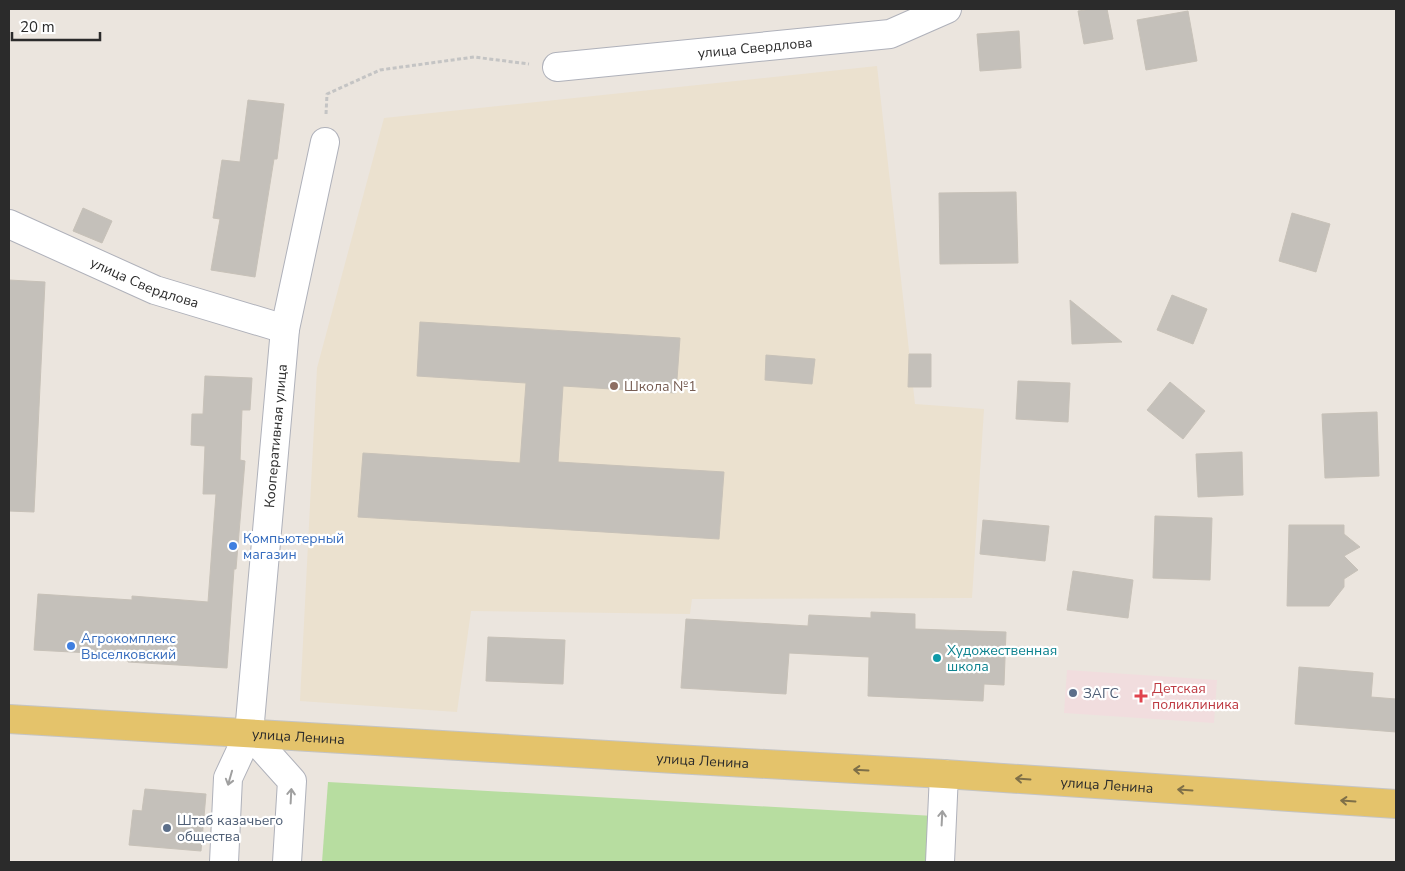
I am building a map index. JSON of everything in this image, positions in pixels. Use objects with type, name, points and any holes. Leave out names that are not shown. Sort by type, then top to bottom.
[{"type":"main road","name":"улица Ленина","points":[[9,719],[944,774],[1396,804]]},
{"type":"street","name":"улица Свердлова","points":[[557,67],[890,34],[947,9]]},
{"type":"street","name":"Кооперативная улица","points":[[224,862],[228,778],[249,733],[285,329],[325,142]]},
{"type":"street","name":"улица Свердлова","points":[[9,224],[155,290],[285,329]]},
{"type":"street","points":[[249,733],[292,781],[288,862]]},
{"type":"street","points":[[940,862],[944,774]]},
{"type":"path","points":[[325,142],[327,94],[380,70],[474,57],[557,67]]},
{"type":"shaded area","name":"Школа №1","points":[[877,66],[915,404],[984,409],[972,598],[692,599],[690,614],[471,611],[457,712],[300,701],[317,368],[384,118]]},
{"type":"shaded area","name":"Детская поликлиника","points":[[1067,670],[1217,680],[1214,723],[1064,713]]},
{"type":"green space","points":[[328,782],[934,816],[932,862],[322,862]]},
{"type":"building","points":[[1107,9],[1113,39],[1084,44],[1078,11]]},
{"type":"building","points":[[1188,11],[1197,61],[1146,70],[1137,20]]},
{"type":"building","points":[[1019,31],[1021,68],[980,71],[977,34]]},
{"type":"building","points":[[248,100],[284,104],[277,159],[274,159],[255,277],[211,270],[220,219],[213,218],[222,160],[240,162]]},
{"type":"building","points":[[1016,192],[1018,263],[940,264],[939,193]]},
{"type":"building","points":[[83,208],[112,221],[102,243],[73,231]]},
{"type":"building","points":[[1292,213],[1330,224],[1316,272],[1279,261]]},
{"type":"building","points":[[9,280],[45,282],[34,512],[9,511]]},
{"type":"building","points":[[1172,295],[1207,309],[1193,344],[1157,330]]},
{"type":"building","points":[[1070,300],[1122,342],[1072,344]]},
{"type":"building","points":[[420,322],[680,338],[676,393],[563,386],[558,462],[724,472],[719,539],[358,517],[363,453],[520,463],[526,383],[417,376]]},
{"type":"building","points":[[909,354],[931,354],[931,387],[908,387]]},
{"type":"building","points":[[766,355],[815,359],[812,384],[765,380]]},
{"type":"building","points":[[205,376],[252,378],[250,410],[242,410],[240,460],[245,461],[236,569],[234,569],[227,668],[128,662],[128,655],[34,650],[38,594],[132,600],[132,596],[208,602],[216,494],[203,494],[205,446],[191,445],[192,414],[203,414]]},
{"type":"building","points":[[1018,381],[1070,383],[1068,422],[1016,419]]},
{"type":"building","points":[[1170,382],[1205,411],[1183,439],[1147,410]]},
{"type":"building","points":[[1377,412],[1379,476],[1325,478],[1322,414]]},
{"type":"building","points":[[1242,452],[1243,495],[1198,497],[1196,454]]},
{"type":"building","points":[[1155,516],[1212,518],[1210,580],[1153,578]]},
{"type":"building","points":[[983,520],[1049,526],[1045,561],[980,554]]},
{"type":"building","points":[[1289,525],[1344,525],[1344,534],[1360,547],[1344,556],[1358,570],[1344,579],[1344,587],[1329,606],[1287,606]]},
{"type":"building","points":[[1073,571],[1133,580],[1128,618],[1067,610]]},
{"type":"building","points":[[871,612],[915,614],[915,629],[1006,632],[1004,685],[984,684],[983,701],[868,696],[869,657],[789,653],[786,694],[681,688],[686,619],[808,626],[809,615],[871,618]]},
{"type":"building","points":[[488,637],[565,640],[563,684],[486,681]]},
{"type":"building","points":[[1299,667],[1373,673],[1371,697],[1396,699],[1396,732],[1295,724]]},
{"type":"building","name":"Штаб казачьего общества","points":[[145,789],[206,794],[201,851],[129,845],[133,810],[142,811]]},
{"type":"place","name":"Школа №1","points":[[614,386]]},
{"type":"place","name":"Компьютерный магазин","points":[[233,546]]},
{"type":"place","name":"Агрокомплекс Выселковский","points":[[71,646]]},
{"type":"place","name":"Художественная школа","points":[[937,658]]},
{"type":"place","name":"ЗАГС","points":[[1073,693]]},
{"type":"place","name":"Детская поликлиника","points":[[1141,696]]},
{"type":"place","name":"Штаб казачьего общества","points":[[167,828]]}]
